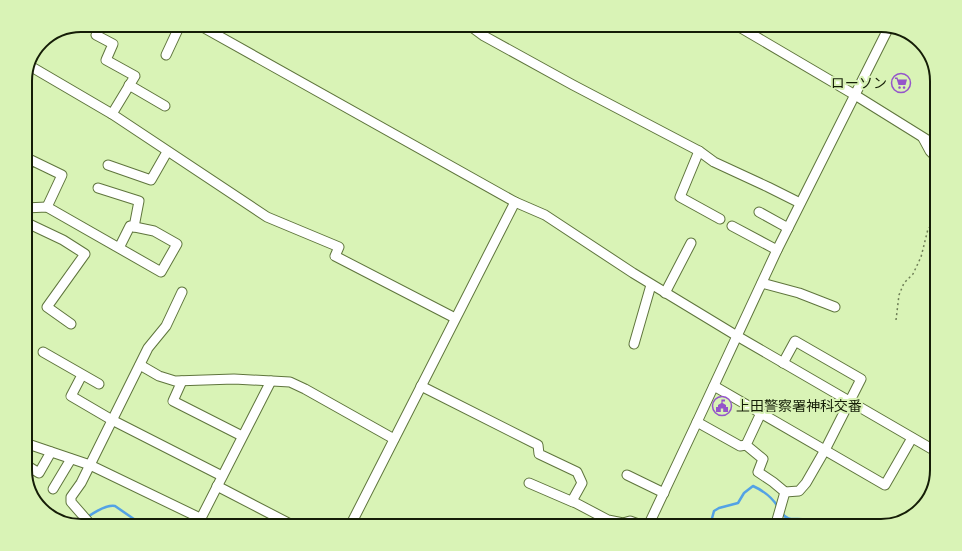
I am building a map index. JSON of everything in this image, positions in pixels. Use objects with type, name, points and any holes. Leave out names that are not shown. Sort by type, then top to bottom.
[{"type":"street","points":[[166,55],[177,32]]},
{"type":"street","points":[[219,32],[514,202],[545,215],[665,293],[930,448]]},
{"type":"street","points":[[479,32],[573,85],[699,151],[714,162],[768,186],[800,203]]},
{"type":"street","points":[[748,32],[855,95],[930,142]]},
{"type":"street","points":[[651,519],[777,250],[886,32]]},
{"type":"street","points":[[96,35],[113,44],[106,60],[135,76],[112,114]]},
{"type":"street","points":[[34,68],[112,114],[167,152],[267,217],[339,247],[335,256],[455,318]]},
{"type":"street","points":[[129,85],[165,106]]},
{"type":"street","points":[[922,137],[930,151]]},
{"type":"street","points":[[699,151],[680,196],[720,220]]},
{"type":"street","points":[[108,165],[150,180],[167,152]]},
{"type":"street","points":[[32,161],[62,176],[47,207]]},
{"type":"street","points":[[98,188],[139,201],[134,227]]},
{"type":"street","points":[[354,519],[514,202]]},
{"type":"street","points":[[32,208],[47,207],[161,272],[177,244],[154,231],[130,226],[119,248]]},
{"type":"street","points":[[759,212],[788,228]]},
{"type":"street","points":[[32,225],[63,240],[85,254],[47,307],[71,324]]},
{"type":"street","points":[[732,226],[777,250]]},
{"type":"street","points":[[665,293],[691,243]]},
{"type":"street","points":[[762,283],[799,293],[835,307]]},
{"type":"street","points":[[634,344],[651,284]]},
{"type":"street","points":[[86,519],[71,502],[71,497],[82,483],[148,348],[166,326],[182,292]]},
{"type":"street","points":[[746,445],[762,459],[758,472],[785,492],[799,491],[806,483],[825,450],[861,379],[795,341],[783,363]]},
{"type":"street","points":[[43,352],[99,384]]},
{"type":"street","points":[[140,365],[166,379],[175,381],[234,379],[290,382],[306,389],[394,439]]},
{"type":"street","points":[[82,374],[71,396],[112,420],[222,476]]},
{"type":"street","points":[[200,519],[271,380]]},
{"type":"street","points":[[182,381],[173,401],[242,436]]},
{"type":"street","points":[[421,386],[538,445],[539,454],[577,472],[582,483],[573,502]]},
{"type":"street","points":[[714,386],[885,485],[912,438]]},
{"type":"street","points":[[746,445],[761,413]]},
{"type":"street","points":[[697,422],[740,446],[746,445]]},
{"type":"street","points":[[32,445],[90,465],[192,519]]},
{"type":"street","points":[[32,469],[39,473],[51,452]]},
{"type":"street","points":[[53,490],[71,459]]},
{"type":"street","points":[[627,475],[664,493]]},
{"type":"street","points":[[529,483],[573,502],[606,519]]},
{"type":"street","points":[[217,486],[281,519]]},
{"type":"street","points":[[778,519],[785,492]]},
{"type":"path","points":[[896,320],[899,295],[904,283],[913,274],[921,257],[928,229],[930,227]]},
{"type":"waterway","points":[[712,519],[714,511],[719,508],[738,503],[744,493],[753,486],[761,490],[773,500],[778,507]]},
{"type":"waterway","points":[[84,519],[100,509],[111,506],[115,506],[134,519]]},
{"type":"waterway","points":[[782,513],[790,519]]},
{"type":"waterway","points":[[793,519],[802,519]]},
{"type":"place","name":"ローソン","points":[[901,83]]},
{"type":"place","name":"上田警察署神科交番","points":[[722,406]]}]
